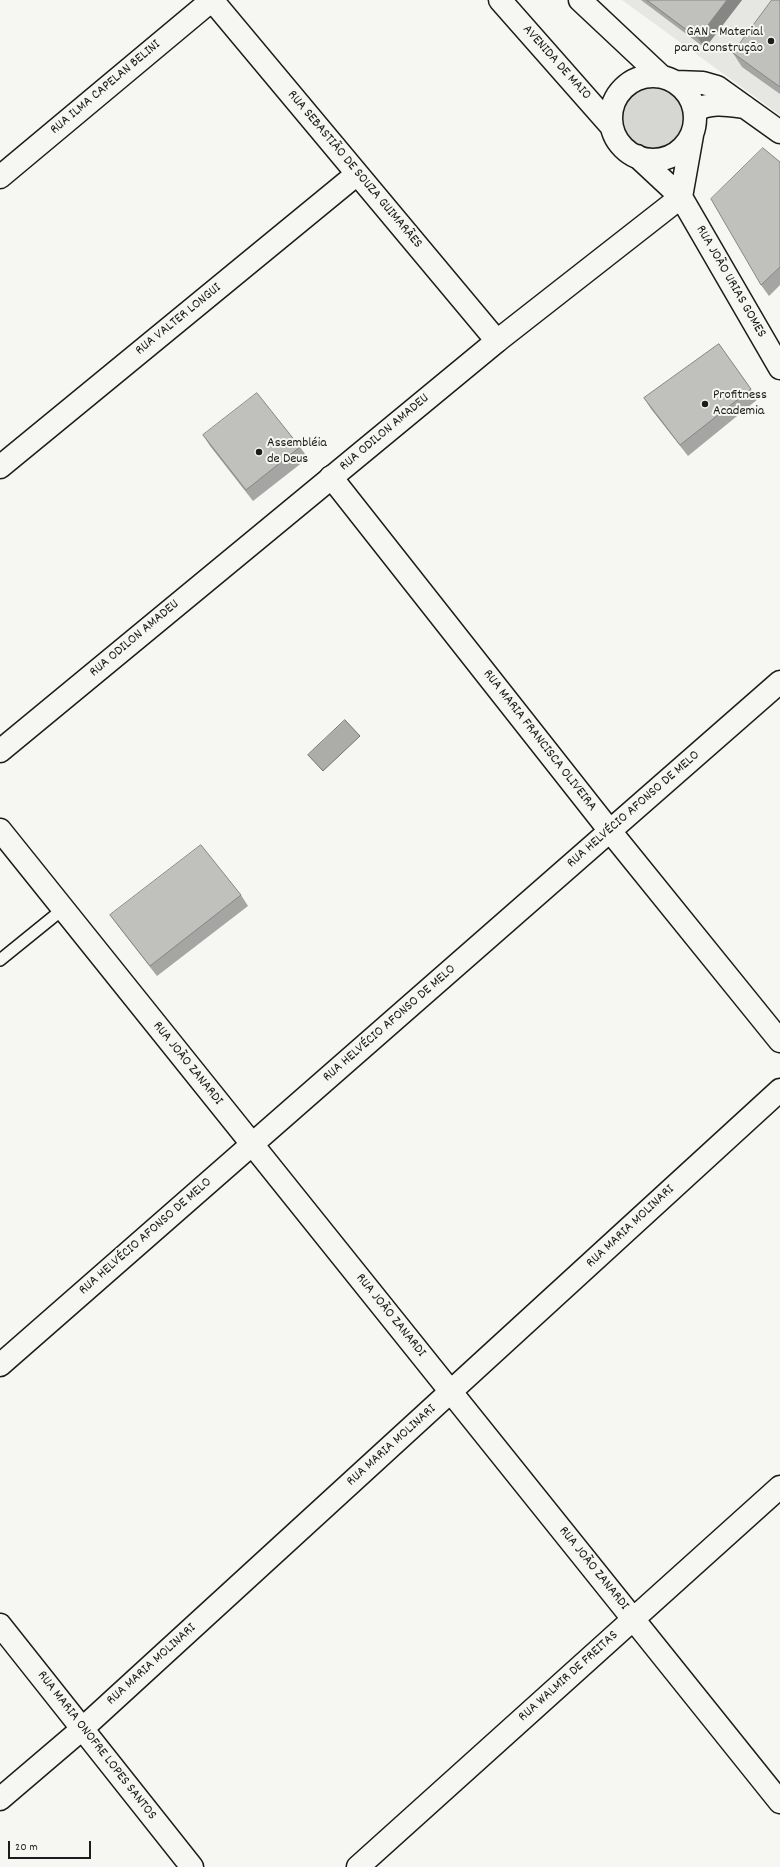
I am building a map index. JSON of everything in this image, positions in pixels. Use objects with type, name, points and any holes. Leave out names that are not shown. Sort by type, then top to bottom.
[{"type":"street","name":"RUA SEBASTIÃO DE SOUZA GUIMARÃES","points":[[212,0],[497,340]]},
{"type":"street","name":"RUA ILMA CAPELAN BELINI","points":[[0,177],[212,0]]},
{"type":"street","name":"AVENIDA DE MAIO","points":[[500,0],[612,127]]},
{"type":"street","points":[[580,0],[669,79],[685,90],[692,100],[695,112],[695,123],[681,196]]},
{"type":"street","points":[[692,134],[683,148],[669,157],[653,160],[637,156],[621,144],[612,127],[612,113],[615,100],[624,88],[635,80],[648,76],[703,83],[717,87],[780,132]]},
{"type":"street","points":[[695,112],[702,107],[711,105],[746,107]]},
{"type":"street","name":"RUA JOÃO URIAS GOMES","points":[[637,156],[681,196],[780,368]]},
{"type":"street","name":"RUA VALTER LONGUI","points":[[0,467],[357,174]]},
{"type":"street","name":"RUA ODILON AMADEU","points":[[0,751],[497,340],[681,196]]},
{"type":"street","name":"RUA MARIA FRANCISCA OLIVEIRA","points":[[331,477],[610,831],[780,1041]]},
{"type":"street","name":"RUA HELVÉCIO AFONSO DE MELO","points":[[0,1365],[780,682]]},
{"type":"street","name":"RUA JOÃO ZANARDI","points":[[0,830],[780,1802]]},
{"type":"street","name":"RUA MARIA MOLINARI","points":[[0,1799],[82,1728],[780,1090]]},
{"type":"street","name":"RUA WALMIR DE FREITAS","points":[[358,1867],[780,1487]]},
{"type":"street","name":"RUA MARIA ONOFRE LOPES SANTOS","points":[[0,1625],[192,1867]]},
{"type":"lane","points":[[0,960],[64,909]]},
{"type":"shaded area","points":[[622,0],[780,0],[780,115]]},
{"type":"shaded area","points":[[653,87],[665,89],[675,96],[682,106],[684,118],[682,130],[675,140],[665,147],[653,149],[641,147],[631,140],[624,130],[622,118],[624,106],[631,96],[641,89]]},
{"type":"shaded area","points":[[345,720],[360,736],[323,771],[308,755]]},
{"type":"building","points":[[647,0],[727,0],[698,38]]},
{"type":"building","points":[[772,0],[780,0],[780,87],[733,53]]},
{"type":"building","points":[[763,148],[780,162],[780,267],[761,285],[711,199]]},
{"type":"building","name":"Profitness Academia","points":[[719,344],[751,389],[680,445],[644,398]]},
{"type":"building","name":"Assembléia de Deus","points":[[257,393],[300,447],[246,490],[203,435]]},
{"type":"building","points":[[201,845],[241,895],[150,966],[110,915]]},
{"type":"place","name":"GAN - Material para Construção","points":[[771,41]]},
{"type":"place","name":"Profitness Academia","points":[[705,404]]},
{"type":"place","name":"Assembléia de Deus","points":[[259,452]]}]
